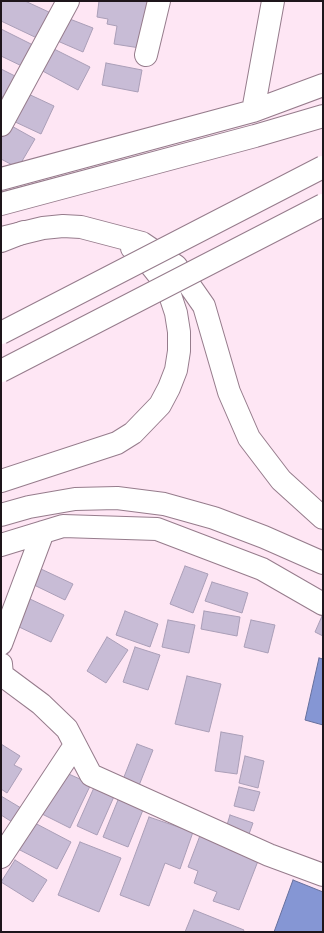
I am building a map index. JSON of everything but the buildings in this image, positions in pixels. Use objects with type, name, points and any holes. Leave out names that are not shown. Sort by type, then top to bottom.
[{"type":"main road","points":[[1,125],[7,101],[68,1]]},
{"type":"main road","points":[[146,55],[159,1]]},
{"type":"main road","points":[[253,111],[273,1]]},
{"type":"main road","points":[[1,179],[253,111],[323,84]]},
{"type":"main road","points":[[1,204],[255,136],[323,116]]},
{"type":"main road","points":[[1,334],[323,167]]},
{"type":"main road","points":[[1,371],[323,205]]},
{"type":"main road","points":[[1,240],[24,232],[63,226],[81,227],[142,243],[176,266],[204,306],[229,392],[249,438],[281,480],[323,518]]},
{"type":"main road","points":[[1,481],[117,443],[134,433],[160,405],[169,388],[176,370],[179,351],[179,332],[174,307],[161,278],[149,263],[118,239],[100,232]]},
{"type":"main road","points":[[1,514],[29,507],[76,499],[118,498],[164,504],[214,518],[264,537],[323,563]]},
{"type":"main road","points":[[1,546],[63,526],[157,529],[262,569],[323,604]]},
{"type":"main road","points":[[1,644],[43,532]]},
{"type":"main road","points":[[1,671],[41,704],[67,729],[91,775],[269,855],[323,876]]},
{"type":"main road","points":[[1,857],[76,746]]},
{"type":"water","points":[[319,658],[323,659],[323,725],[305,720]]},
{"type":"water","points":[[293,880],[323,892],[323,932],[274,932]]}]
